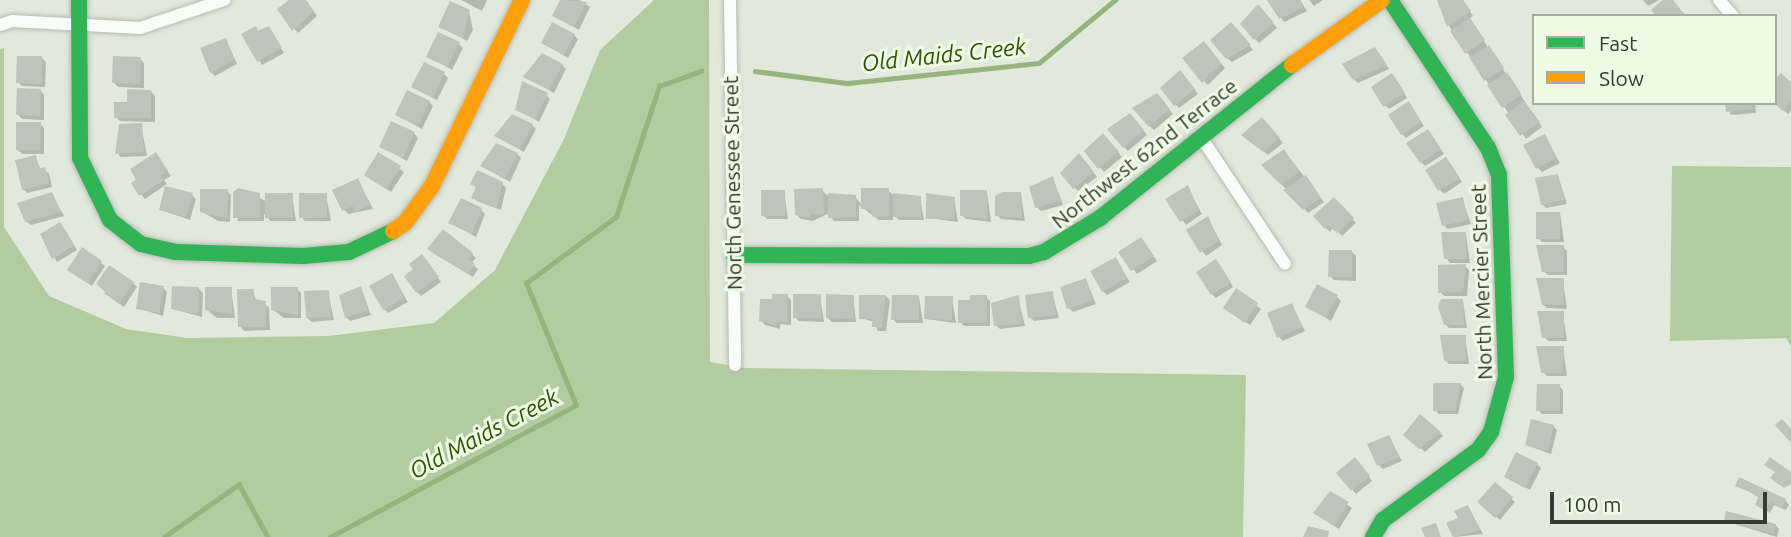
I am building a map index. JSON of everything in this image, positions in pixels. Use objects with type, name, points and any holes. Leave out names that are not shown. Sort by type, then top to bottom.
[{"type":"street","points":[[79,0],[80,158],[110,220],[141,244],[176,252],[303,256],[349,253],[379,241],[405,223],[432,186],[522,2]]},
{"type":"street","points":[[0,25],[140,28],[224,0]]},
{"type":"street","name":"North Genessee Street","points":[[730,0],[734,365]]},
{"type":"street","name":"Northwest 62nd Terrace","points":[[734,255],[1029,256],[1078,233],[1382,0]]},
{"type":"street","name":"North Mercier Street","points":[[1373,537],[1383,520],[1478,450],[1491,432],[1506,377],[1499,175],[1488,148],[1391,0]]},
{"type":"street","points":[[1719,0],[1731,14]]},
{"type":"street","points":[[1201,137],[1285,264]]},
{"type":"green space","points":[[654,0],[709,0],[710,362],[745,368],[1246,375],[1243,537],[0,537],[0,49],[4,48],[4,227],[49,296],[126,329],[187,338],[329,336],[434,323],[495,270],[564,139],[600,50]]},
{"type":"green space","points":[[1672,166],[1791,167],[1791,346],[1786,338],[1670,341]]},
{"type":"building","points":[[289,0],[306,0],[314,11],[292,31],[277,9]]},
{"type":"building","points":[[560,0],[587,2],[574,27],[552,16]]},
{"type":"building","points":[[1267,0],[1300,0],[1304,7],[1279,19]]},
{"type":"building","points":[[1437,0],[1463,0],[1471,11],[1447,27]]},
{"type":"building","points":[[1663,0],[1673,0],[1684,14],[1654,14],[1651,10]]},
{"type":"building","points":[[450,1],[470,10],[463,38],[438,27]]},
{"type":"building","points":[[1258,4],[1274,23],[1254,40],[1240,24]]},
{"type":"building","points":[[1470,18],[1485,40],[1465,54],[1450,31]]},
{"type":"building","points":[[552,22],[575,34],[564,55],[541,43]]},
{"type":"building","points":[[1231,22],[1251,45],[1226,59],[1210,40]]},
{"type":"building","points":[[256,26],[258,31],[269,26],[282,48],[257,62],[241,34]]},
{"type":"building","points":[[438,32],[460,42],[447,67],[426,57]]},
{"type":"building","points":[[226,38],[234,60],[210,73],[200,48]]},
{"type":"building","points":[[1204,41],[1222,64],[1202,83],[1182,58]]},
{"type":"building","points":[[1489,45],[1504,68],[1484,81],[1469,57]]},
{"type":"building","points":[[1375,47],[1387,65],[1353,80],[1342,64]]},
{"type":"building","points":[[542,53],[563,64],[549,90],[523,77]]},
{"type":"building","points":[[17,56],[42,56],[42,84],[16,83]]},
{"type":"building","points":[[113,56],[141,57],[140,84],[112,83]]},
{"type":"building","points":[[424,62],[445,72],[433,98],[411,87]]},
{"type":"building","points":[[1180,70],[1195,89],[1174,106],[1160,88]]},
{"type":"building","points":[[1507,72],[1522,95],[1502,108],[1487,85]]},
{"type":"building","points":[[1392,73],[1405,93],[1383,107],[1371,87]]},
{"type":"building","points":[[1781,73],[1791,82],[1791,102],[1783,111],[1776,105],[1777,77]]},
{"type":"building","points":[[522,81],[548,93],[535,119],[515,110]]},
{"type":"building","points":[[17,88],[41,89],[40,116],[16,115]]},
{"type":"building","points":[[127,89],[151,90],[151,118],[114,118],[114,102],[127,102]]},
{"type":"building","points":[[407,90],[430,101],[418,126],[395,115]]},
{"type":"building","points":[[1157,93],[1170,109],[1149,127],[1132,108]]},
{"type":"building","points":[[1409,101],[1421,122],[1401,135],[1388,115]]},
{"type":"building","points":[[1524,101],[1540,122],[1520,136],[1505,115]]},
{"type":"building","points":[[1725,105],[1752,105],[1753,109],[1726,112]]},
{"type":"building","points":[[1130,113],[1144,130],[1123,148],[1107,129]]},
{"type":"building","points":[[512,114],[533,124],[520,149],[494,136]]},
{"type":"building","points":[[1262,117],[1280,138],[1263,152],[1241,135]]},
{"type":"building","points":[[391,121],[415,132],[403,158],[379,147]]},
{"type":"building","points":[[16,122],[41,122],[40,150],[16,150]]},
{"type":"building","points":[[142,123],[144,152],[115,154],[119,124]]},
{"type":"building","points":[[1428,129],[1441,149],[1420,163],[1406,143]]},
{"type":"building","points":[[1103,133],[1119,152],[1098,169],[1084,151]]},
{"type":"building","points":[[1545,134],[1557,158],[1536,169],[1523,145]]},
{"type":"building","points":[[496,143],[518,153],[505,179],[480,166]]},
{"type":"building","points":[[1284,149],[1299,172],[1281,185],[1261,165]]},
{"type":"building","points":[[156,152],[168,171],[161,176],[164,180],[139,196],[131,183],[136,180],[130,169]]},
{"type":"building","points":[[378,152],[401,166],[387,189],[364,175]]},
{"type":"building","points":[[1079,153],[1094,172],[1073,189],[1060,173]]},
{"type":"building","points":[[36,155],[39,169],[45,167],[49,183],[22,190],[15,160]]},
{"type":"building","points":[[1446,157],[1460,178],[1438,191],[1425,170]]},
{"type":"building","points":[[477,170],[503,182],[497,208],[471,198],[476,187],[470,184]]},
{"type":"building","points":[[1558,174],[1564,200],[1541,205],[1535,178]]},
{"type":"building","points":[[1306,175],[1321,198],[1303,210],[1283,190]]},
{"type":"building","points":[[1053,176],[1060,201],[1035,208],[1029,187]]},
{"type":"building","points":[[358,178],[370,205],[355,212],[353,206],[342,211],[332,190]]},
{"type":"building","points":[[1188,185],[1199,210],[1180,222],[1165,199]]},
{"type":"building","points":[[165,186],[193,193],[186,217],[159,210]]},
{"type":"building","points":[[238,188],[260,193],[260,218],[233,218],[233,192]]},
{"type":"building","points":[[823,188],[824,214],[810,214],[810,218],[795,215],[794,189]]},
{"type":"building","points":[[861,188],[889,188],[890,216],[873,217],[870,209],[861,209]]},
{"type":"building","points":[[200,189],[228,189],[227,218],[200,212]]},
{"type":"building","points":[[761,190],[785,190],[785,216],[761,216]]},
{"type":"building","points":[[960,190],[987,190],[987,219],[960,216]]},
{"type":"building","points":[[52,192],[61,212],[25,222],[17,203]]},
{"type":"building","points":[[1002,192],[1021,192],[1022,218],[995,216],[995,196]]},
{"type":"building","points":[[265,193],[293,193],[293,218],[265,218]]},
{"type":"building","points":[[299,193],[327,193],[327,218],[299,218]]},
{"type":"building","points":[[828,193],[856,195],[856,217],[828,218]]},
{"type":"building","points":[[893,193],[921,196],[921,217],[893,217]]},
{"type":"building","points":[[926,193],[955,197],[954,219],[926,219]]},
{"type":"building","points":[[1334,197],[1354,218],[1337,233],[1329,225],[1325,229],[1313,216]]},
{"type":"building","points":[[1463,197],[1468,220],[1442,226],[1436,203]]},
{"type":"building","points":[[461,198],[482,208],[472,234],[448,223]]},
{"type":"building","points":[[1536,212],[1560,212],[1560,239],[1536,239]]},
{"type":"building","points":[[1208,216],[1219,241],[1200,253],[1186,230]]},
{"type":"building","points":[[60,222],[74,246],[52,259],[40,234]]},
{"type":"building","points":[[443,229],[473,253],[468,259],[475,264],[468,274],[427,249]]},
{"type":"building","points":[[1441,232],[1466,232],[1466,259],[1444,259]]},
{"type":"building","points":[[1141,237],[1154,256],[1131,271],[1118,252]]},
{"type":"building","points":[[1536,245],[1564,245],[1564,272],[1542,272]]},
{"type":"building","points":[[82,247],[102,261],[87,283],[67,270]]},
{"type":"building","points":[[1329,250],[1352,250],[1352,277],[1328,277]]},
{"type":"building","points":[[422,254],[439,277],[416,293],[404,276],[413,269],[409,264]]},
{"type":"building","points":[[1116,257],[1127,278],[1102,292],[1090,271]]},
{"type":"building","points":[[1216,259],[1231,283],[1211,295],[1196,272]]},
{"type":"building","points":[[1466,264],[1463,292],[1438,293],[1438,265]]},
{"type":"building","points":[[109,265],[134,282],[119,304],[96,284]]},
{"type":"building","points":[[392,273],[405,297],[383,310],[369,286]]},
{"type":"building","points":[[1086,278],[1094,300],[1067,309],[1060,287]]},
{"type":"building","points":[[1536,278],[1564,278],[1564,305],[1542,305]]},
{"type":"building","points":[[140,282],[164,286],[159,313],[136,309]]},
{"type":"building","points":[[1317,284],[1338,295],[1326,318],[1305,307]]},
{"type":"building","points":[[172,286],[199,287],[198,314],[171,309]]},
{"type":"building","points":[[361,286],[368,311],[345,318],[339,295]]},
{"type":"building","points":[[205,287],[232,287],[232,314],[205,310]]},
{"type":"building","points":[[271,287],[298,287],[298,315],[271,310]]},
{"type":"building","points":[[1236,288],[1258,303],[1245,323],[1223,308]]},
{"type":"building","points":[[237,289],[254,289],[254,299],[266,301],[266,327],[238,327]]},
{"type":"building","points":[[329,290],[331,317],[306,318],[304,291]]},
{"type":"building","points":[[1053,291],[1056,315],[1028,318],[1025,295]]},
{"type":"building","points":[[772,294],[788,294],[787,322],[777,321],[777,326],[759,321],[760,299],[772,299]]},
{"type":"building","points":[[793,294],[821,294],[821,318],[793,318]]},
{"type":"building","points":[[826,294],[854,295],[853,319],[826,318]]},
{"type":"building","points":[[859,295],[886,295],[882,327],[872,327],[872,319],[859,319]]},
{"type":"building","points":[[892,295],[919,295],[919,320],[891,320]]},
{"type":"building","points":[[970,295],[987,295],[987,323],[958,323],[958,300],[970,300]]},
{"type":"building","points":[[1019,295],[1022,323],[994,326],[991,303]]},
{"type":"building","points":[[925,296],[953,296],[952,320],[924,319]]},
{"type":"building","points":[[1441,299],[1463,299],[1464,325],[1444,325],[1438,306]]},
{"type":"building","points":[[1292,303],[1302,327],[1277,338],[1267,313]]},
{"type":"building","points":[[1537,311],[1564,311],[1564,338],[1542,338]]},
{"type":"building","points":[[1440,335],[1466,335],[1466,361],[1444,361]]},
{"type":"building","points":[[1536,346],[1564,346],[1563,373],[1541,373]]},
{"type":"building","points":[[1433,383],[1461,383],[1455,411],[1433,411]]},
{"type":"building","points":[[1537,384],[1560,384],[1560,411],[1536,411]]},
{"type":"building","points":[[1420,414],[1441,432],[1419,449],[1403,435]]},
{"type":"building","points":[[1531,419],[1554,425],[1548,451],[1525,445]]},
{"type":"building","points":[[1782,419],[1791,429],[1791,443],[1775,425]]},
{"type":"building","points":[[1389,435],[1399,457],[1377,466],[1367,444]]},
{"type":"building","points":[[1516,452],[1538,463],[1525,488],[1504,477]]},
{"type":"building","points":[[1355,457],[1370,476],[1351,491],[1336,473]]},
{"type":"building","points":[[1770,457],[1791,472],[1791,484],[1784,488],[1770,478],[1775,472],[1764,465]]},
{"type":"building","points":[[1739,477],[1786,499],[1782,508],[1770,502],[1766,511],[1755,505],[1759,496],[1735,486]]},
{"type":"building","points":[[1495,482],[1513,497],[1495,518],[1477,502]]},
{"type":"building","points":[[1330,491],[1349,502],[1334,526],[1313,513]]},
{"type":"building","points":[[1468,505],[1480,530],[1453,537],[1446,523],[1458,518],[1454,511]]},
{"type":"building","points":[[1726,511],[1776,524],[1774,534],[1724,521]]},
{"type":"building","points":[[1436,523],[1441,537],[1425,537],[1421,528]]},
{"type":"building","points":[[1308,526],[1329,531],[1328,537],[1303,537]]},
{"type":"waterway","name":"Old Maids Creek","points":[[755,71],[848,83],[1039,63],[1115,0]]},
{"type":"waterway","name":"Old Maids Creek","points":[[330,537],[576,405],[526,283],[616,217],[659,86],[701,71]]},
{"type":"waterway","name":"Old Maids Creek","points":[[164,537],[239,484],[268,537]]},
{"type":"traffic: fast","points":[[79,0],[80,158],[110,220],[141,244],[176,252],[303,256],[349,252],[393,231]]},
{"type":"traffic: fast","points":[[1373,537],[1383,520],[1478,450],[1491,432],[1506,377],[1499,175],[1488,148],[1390,0]]},
{"type":"traffic: fast","points":[[734,255],[1029,256],[1044,252],[1100,218],[1292,65]]},
{"type":"traffic: slow","points":[[393,231],[405,223],[432,186],[522,0]]},
{"type":"traffic: slow","points":[[1292,65],[1382,0]]}]
